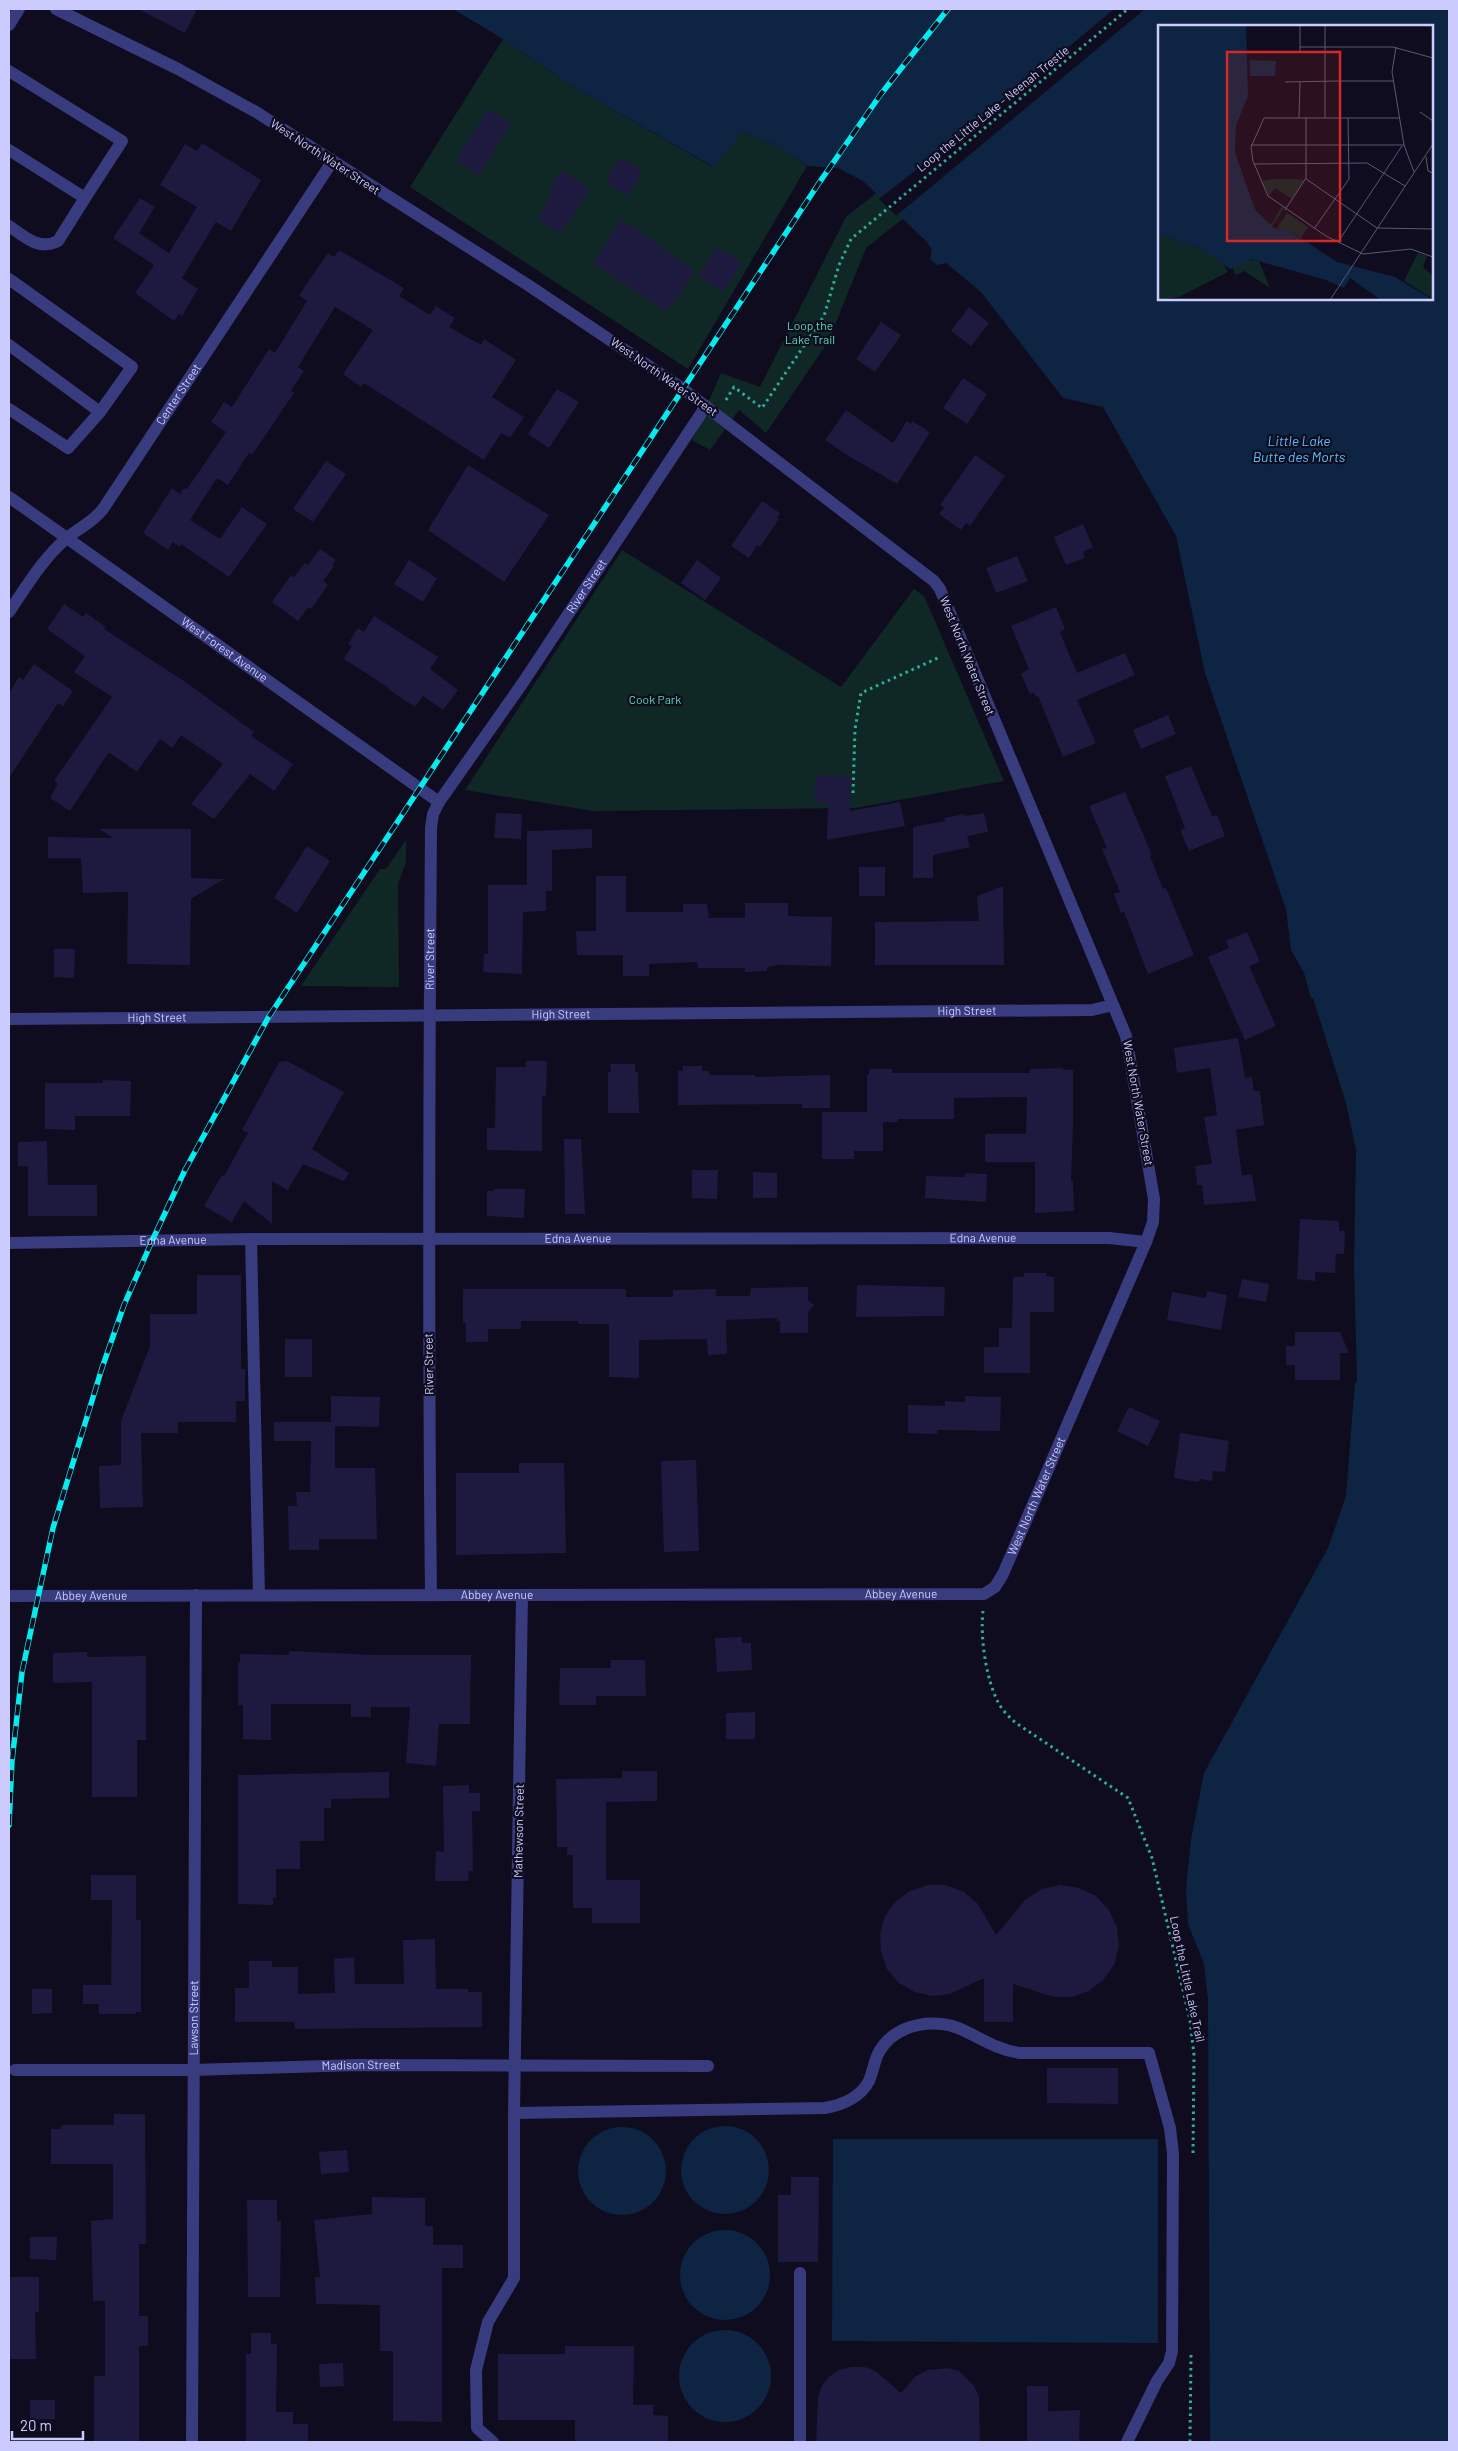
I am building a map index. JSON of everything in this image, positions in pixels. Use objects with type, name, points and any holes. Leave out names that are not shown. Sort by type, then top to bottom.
[{"type":"street","points":[[9,25],[19,9]]},
{"type":"street","name":"West North Water Street","points":[[56,9],[178,69],[256,112],[528,285],[706,406],[927,575],[940,588],[1126,1036],[1154,1198],[1153,1222],[1146,1242],[1002,1574],[995,1587],[984,1594]]},
{"type":"street","points":[[9,72],[122,141],[58,241],[53,244],[39,245],[9,226]]},
{"type":"street","points":[[9,150],[84,198]]},
{"type":"street","name":"Center Street","points":[[9,612],[46,560],[67,538],[93,522],[103,509],[332,162]]},
{"type":"street","points":[[9,279],[132,367],[100,412],[68,448],[9,410]]},
{"type":"street","points":[[9,345],[100,412]]},
{"type":"street","name":"River Street","points":[[431,1595],[428,1312],[430,1239],[431,828],[433,814],[439,802],[522,684],[706,406]]},
{"type":"street","name":"West Forest Avenue","points":[[9,497],[439,802]]},
{"type":"street","name":"High Street","points":[[9,1019],[1092,1010],[1113,1005]]},
{"type":"street","name":"Edna Avenue","points":[[9,1243],[251,1239],[1109,1238],[1146,1242]]},
{"type":"street","points":[[251,1239],[259,1595]]},
{"type":"street","name":"Abbey Avenue","points":[[9,1596],[984,1594]]},
{"type":"street","name":"Lawson Street","points":[[192,2442],[196,1595]]},
{"type":"street","name":"Mathewson Street","points":[[493,2442],[477,2428],[476,2370],[488,2322],[514,2278],[514,2113],[522,1595]]},
{"type":"street","points":[[514,2113],[825,2108],[842,2105],[856,2096],[868,2082],[879,2052],[888,2040],[904,2029],[921,2024],[955,2026],[999,2048],[1020,2053],[1149,2052],[1170,2128],[1173,2154],[1172,2351],[1169,2363],[1157,2381],[1127,2442]]},
{"type":"street","name":"Madison Street","points":[[15,2070],[193,2070],[357,2065],[708,2066]]},
{"type":"street","points":[[800,2273],[800,2442]]},
{"type":"path","name":"Loop the Little Lake - Neenah Trestle","points":[[731,390],[734,386],[762,408],[824,316],[839,265],[851,239],[868,222],[1128,9]]},
{"type":"path","points":[[854,792],[855,729],[861,693],[940,658]]},
{"type":"path","name":"Loop the Little Lake Trail","points":[[984,1594],[981,1627],[988,1670],[998,1702],[1016,1723],[1128,1798],[1152,1858],[1190,2020],[1194,2054],[1193,2164]]},
{"type":"path","points":[[1190,2442],[1191,2353]]},
{"type":"green space","name":"Loop the Lake Trail","points":[[1108,9],[1165,9],[866,248],[828,342],[766,433],[739,410],[710,450],[692,440],[721,373],[760,387],[846,217]]},
{"type":"green space","points":[[503,39],[572,86],[713,167],[742,132],[773,144],[807,166],[688,369],[410,187]]},
{"type":"green space","name":"Cook Park","points":[[622,550],[841,687],[914,589],[924,596],[1004,781],[855,808],[593,811],[465,790]]},
{"type":"green space","points":[[406,840],[406,862],[398,884],[399,987],[301,986],[380,869],[386,869]]},
{"type":"water","name":"Little Lake Butte des Morts","points":[[453,9],[1449,9],[1449,2442],[1210,2442],[1208,2000],[1204,1964],[1188,1924],[1186,1888],[1191,1840],[1204,1773],[1328,1548],[1346,1496],[1355,1382],[1357,1382],[1354,1266],[1356,1150],[1346,1103],[1313,998],[1311,998],[1304,973],[1291,950],[1286,909],[1205,673],[1176,536],[1103,407],[1063,398],[981,292],[946,263],[937,265],[930,259],[932,250],[927,242],[863,181],[838,168],[807,166],[773,144],[742,132],[714,167],[572,86],[503,39]]},
{"type":"water","points":[[725,2126],[742,2129],[756,2139],[766,2153],[769,2170],[766,2187],[756,2201],[742,2211],[725,2214],[708,2211],[694,2201],[684,2187],[681,2170],[684,2153],[694,2139],[708,2129]]},
{"type":"water","points":[[613,2127],[631,2127],[647,2134],[659,2146],[666,2162],[666,2180],[659,2196],[647,2208],[631,2215],[613,2215],[597,2208],[585,2196],[578,2180],[578,2162],[585,2146],[597,2134]]},
{"type":"water","points":[[833,2139],[1158,2139],[1158,2343],[832,2341]]},
{"type":"water","points":[[725,2230],[742,2234],[757,2243],[766,2258],[770,2275],[766,2292],[757,2307],[742,2316],[725,2320],[708,2316],[693,2307],[684,2292],[680,2275],[684,2258],[693,2243],[708,2234]]},
{"type":"water","points":[[725,2330],[743,2333],[758,2343],[768,2358],[771,2376],[768,2394],[758,2409],[743,2419],[725,2422],[707,2419],[692,2409],[682,2394],[679,2376],[682,2358],[692,2343],[707,2333]]},
{"type":"pier","points":[[1114,9],[1145,9],[896,216],[879,199],[1004,101]]},
{"type":"building","points":[[138,9],[197,9],[185,33]]},
{"type":"building","points":[[488,109],[511,123],[479,175],[456,160]]},
{"type":"building","points":[[202,143],[261,180],[231,231],[216,222],[182,278],[198,289],[182,316],[179,314],[174,321],[135,293],[154,265],[113,238],[140,198],[155,207],[139,233],[169,253],[197,207],[160,185],[185,144],[197,151]]},
{"type":"building","points":[[621,157],[643,171],[627,196],[605,181]]},
{"type":"building","points":[[561,170],[590,189],[569,222],[567,221],[559,233],[538,220],[553,190],[550,188]]},
{"type":"building","points":[[622,219],[695,271],[671,307],[669,306],[665,311],[593,263]]},
{"type":"building","points":[[717,247],[741,263],[723,292],[698,276]]},
{"type":"building","points":[[339,250],[404,288],[399,296],[430,315],[436,306],[455,318],[449,327],[481,345],[484,339],[516,360],[492,397],[524,417],[510,438],[501,433],[484,460],[364,383],[361,387],[343,374],[373,330],[335,307],[298,367],[304,371],[291,391],[294,393],[252,455],[249,453],[228,485],[217,478],[190,520],[220,539],[242,507],[267,524],[229,577],[181,544],[180,547],[173,542],[168,550],[143,533],[172,488],[180,494],[184,488],[187,489],[226,432],[211,422],[224,402],[232,407],[269,349],[275,353],[307,301],[299,295],[328,253],[334,257]]},
{"type":"building","points":[[969,307],[989,323],[971,346],[951,331]]},
{"type":"building","points":[[881,322],[901,335],[875,372],[856,359]]},
{"type":"building","points":[[963,378],[987,394],[967,424],[943,408]]},
{"type":"building","points":[[557,389],[579,402],[549,448],[528,434]]},
{"type":"building","points":[[846,410],[893,443],[907,421],[911,424],[912,421],[930,432],[897,484],[825,440]]},
{"type":"building","points":[[975,455],[1005,476],[970,526],[966,523],[961,530],[939,514],[944,508],[940,505]]},
{"type":"building","points":[[326,461],[346,474],[313,522],[293,509]]},
{"type":"building","points":[[468,465],[549,515],[504,582],[428,530]]},
{"type":"building","points":[[762,501],[780,513],[777,518],[779,519],[760,547],[757,545],[749,558],[731,546]]},
{"type":"building","points":[[1083,524],[1093,547],[1083,552],[1085,558],[1066,565],[1054,537]]},
{"type":"building","points":[[320,549],[336,560],[323,581],[328,585],[311,609],[308,607],[298,621],[272,602],[291,575],[294,577],[305,563],[308,565]]},
{"type":"building","points":[[1017,556],[1028,581],[996,593],[986,568]]},
{"type":"building","points":[[409,560],[437,578],[423,602],[394,584]]},
{"type":"building","points":[[697,560],[721,578],[705,600],[681,583]]},
{"type":"building","points":[[64,604],[83,617],[86,613],[106,627],[104,629],[187,683],[254,732],[251,736],[293,764],[274,791],[250,774],[214,819],[191,804],[223,764],[181,735],[172,748],[160,739],[137,772],[110,753],[107,755],[70,811],[50,798],[58,784],[54,781],[112,697],[74,672],[85,656],[47,629]]},
{"type":"building","points":[[1056,607],[1065,629],[1060,632],[1077,673],[1125,653],[1135,675],[1077,700],[1096,743],[1063,757],[1038,696],[1036,697],[1034,692],[1030,694],[1021,674],[1029,669],[1011,626]]},
{"type":"building","points":[[374,616],[438,657],[430,669],[458,690],[443,710],[423,696],[415,707],[344,659],[352,646],[348,644],[358,628],[364,632]]},
{"type":"building","points":[[34,664],[73,691],[63,706],[58,703],[9,778],[9,693],[19,677],[23,680]]},
{"type":"building","points":[[1168,715],[1176,734],[1141,749],[1133,730]]},
{"type":"building","points":[[1191,766],[1212,816],[1217,815],[1225,836],[1189,851],[1180,830],[1185,828],[1165,776]]},
{"type":"building","points":[[815,776],[851,777],[850,811],[900,802],[905,826],[827,840],[828,803],[815,803]]},
{"type":"building","points":[[1125,792],[1152,855],[1150,856],[1163,889],[1166,888],[1194,955],[1148,974],[1124,912],[1121,913],[1114,894],[1120,892],[1102,849],[1107,848],[1089,806]]},
{"type":"building","points":[[496,813],[522,814],[521,839],[494,838]]},
{"type":"building","points":[[984,813],[988,832],[967,836],[970,847],[933,855],[933,878],[913,878],[913,827],[945,821],[944,818],[964,814],[965,816]]},
{"type":"building","points":[[99,829],[191,829],[191,878],[224,879],[191,899],[190,965],[127,964],[128,892],[83,893],[81,858],[48,858],[48,837],[113,838]]},
{"type":"building","points":[[592,829],[592,848],[552,850],[552,891],[546,891],[546,911],[523,912],[522,974],[483,972],[484,954],[488,954],[488,885],[527,885],[527,831]]},
{"type":"building","points":[[307,846],[330,861],[297,913],[274,898]]},
{"type":"building","points":[[859,867],[885,867],[885,896],[859,896]]},
{"type":"building","points":[[596,876],[626,876],[626,912],[683,912],[683,904],[707,904],[709,918],[745,918],[745,903],[788,903],[788,916],[832,917],[831,966],[779,965],[767,967],[767,971],[745,972],[745,968],[698,968],[697,962],[649,964],[649,976],[623,976],[623,955],[577,955],[576,931],[596,931]]},
{"type":"building","points":[[1003,886],[1004,965],[875,965],[875,922],[979,921],[977,896]]},
{"type":"building","points":[[1247,932],[1260,962],[1249,966],[1276,1026],[1245,1040],[1208,957],[1229,948],[1226,941]]},
{"type":"building","points":[[54,949],[75,949],[74,978],[54,977]]},
{"type":"building","points":[[1238,1038],[1245,1078],[1252,1077],[1254,1091],[1260,1091],[1264,1125],[1236,1130],[1242,1176],[1252,1174],[1256,1201],[1204,1205],[1202,1185],[1197,1185],[1195,1166],[1212,1164],[1204,1117],[1217,1115],[1210,1068],[1177,1073],[1174,1048]]},
{"type":"building","points":[[287,1061],[344,1092],[312,1149],[349,1173],[344,1181],[303,1164],[288,1190],[272,1181],[272,1224],[244,1201],[232,1222],[204,1206],[222,1175],[224,1176],[248,1133],[242,1130],[279,1062]]},
{"type":"building","points":[[526,1061],[547,1061],[546,1096],[542,1096],[542,1151],[487,1150],[487,1128],[495,1128],[496,1067],[526,1067]]},
{"type":"building","points":[[610,1064],[635,1064],[635,1072],[638,1072],[639,1113],[608,1113],[608,1072],[611,1072]]},
{"type":"building","points":[[683,1066],[702,1066],[702,1071],[709,1071],[709,1075],[755,1075],[755,1077],[830,1075],[830,1108],[802,1108],[802,1104],[678,1105],[678,1071],[683,1071]]},
{"type":"building","points":[[1063,1068],[1063,1070],[1073,1070],[1071,1181],[1073,1181],[1074,1211],[1035,1213],[1035,1162],[985,1162],[985,1134],[1026,1134],[1027,1097],[954,1098],[954,1119],[898,1119],[898,1122],[883,1122],[883,1151],[854,1151],[854,1159],[822,1159],[822,1112],[867,1112],[867,1075],[869,1075],[869,1069],[892,1069],[892,1073],[1030,1073],[1030,1069]]},
{"type":"building","points":[[103,1080],[131,1081],[130,1116],[75,1116],[75,1130],[45,1129],[45,1083],[103,1083]]},
{"type":"building","points":[[564,1139],[581,1139],[585,1214],[565,1214]]},
{"type":"building","points":[[47,1141],[48,1185],[97,1185],[97,1216],[28,1216],[28,1166],[18,1166],[18,1142]]},
{"type":"building","points":[[692,1170],[718,1170],[717,1199],[692,1198]]},
{"type":"building","points":[[753,1172],[777,1173],[777,1198],[753,1198]]},
{"type":"building","points":[[965,1173],[987,1174],[986,1202],[925,1198],[926,1176],[965,1177]]},
{"type":"building","points":[[494,1189],[525,1189],[524,1218],[487,1216],[487,1191],[494,1191]]},
{"type":"building","points":[[1300,1219],[1339,1221],[1339,1231],[1345,1231],[1344,1254],[1336,1254],[1335,1273],[1315,1272],[1315,1281],[1297,1279]]},
{"type":"building","points":[[1024,1273],[1046,1273],[1046,1276],[1054,1277],[1054,1312],[1030,1312],[1030,1373],[984,1373],[984,1347],[999,1347],[999,1328],[1012,1328],[1013,1277],[1024,1277]]},
{"type":"building","points":[[197,1275],[241,1275],[241,1369],[245,1369],[245,1401],[236,1401],[236,1422],[178,1422],[178,1433],[141,1433],[143,1507],[100,1508],[99,1466],[121,1465],[121,1421],[150,1346],[150,1314],[197,1314]]},
{"type":"building","points":[[1242,1279],[1269,1284],[1266,1302],[1238,1297]]},
{"type":"building","points":[[857,1285],[945,1287],[944,1316],[856,1317]]},
{"type":"building","points":[[808,1287],[808,1300],[814,1305],[808,1312],[808,1333],[780,1333],[780,1321],[777,1321],[777,1318],[726,1320],[727,1354],[708,1355],[707,1339],[639,1340],[639,1378],[609,1377],[609,1324],[578,1324],[578,1321],[521,1321],[521,1329],[488,1329],[488,1342],[466,1342],[466,1323],[463,1323],[463,1289],[626,1289],[626,1297],[673,1297],[673,1290],[716,1289],[716,1296],[750,1296],[751,1288]]},
{"type":"building","points":[[1207,1291],[1227,1295],[1221,1330],[1167,1320],[1172,1292],[1206,1298]]},
{"type":"building","points":[[1295,1332],[1340,1332],[1349,1353],[1340,1353],[1340,1380],[1295,1380],[1295,1365],[1286,1365],[1286,1346],[1295,1346]]},
{"type":"building","points":[[285,1339],[312,1339],[312,1377],[285,1377]]},
{"type":"building","points":[[331,1396],[380,1397],[379,1427],[335,1426],[335,1468],[375,1468],[377,1539],[319,1539],[319,1550],[289,1550],[288,1506],[297,1506],[296,1492],[310,1492],[311,1441],[274,1441],[274,1422],[331,1422]]},
{"type":"building","points":[[965,1396],[1001,1397],[1000,1431],[937,1430],[937,1434],[908,1433],[908,1405],[945,1406],[945,1401],[965,1402]]},
{"type":"building","points":[[1129,1407],[1160,1421],[1148,1446],[1117,1431]]},
{"type":"building","points":[[1180,1433],[1229,1441],[1225,1472],[1213,1471],[1212,1481],[1200,1479],[1199,1482],[1174,1478]]},
{"type":"building","points":[[696,1460],[699,1551],[664,1552],[661,1461]]},
{"type":"building","points":[[519,1463],[564,1463],[566,1553],[456,1555],[456,1473],[519,1473]]},
{"type":"building","points":[[742,1637],[742,1643],[751,1643],[752,1670],[717,1672],[715,1638]]},
{"type":"building","points":[[289,1651],[372,1655],[471,1655],[470,1724],[439,1724],[436,1766],[406,1763],[410,1707],[371,1707],[371,1717],[351,1717],[351,1704],[271,1704],[271,1740],[243,1739],[243,1705],[238,1705],[238,1662],[240,1662],[240,1654],[289,1655]]},
{"type":"building","points":[[87,1652],[87,1657],[146,1656],[146,1740],[137,1740],[137,1797],[92,1797],[92,1682],[53,1683],[53,1653]]},
{"type":"building","points":[[611,1660],[645,1660],[646,1696],[596,1696],[596,1705],[559,1705],[560,1668],[611,1668]]},
{"type":"building","points":[[755,1712],[755,1739],[726,1739],[726,1713]]},
{"type":"building","points":[[622,1771],[657,1771],[657,1801],[606,1802],[606,1880],[640,1880],[640,1923],[592,1923],[592,1908],[573,1908],[573,1855],[567,1855],[567,1847],[557,1847],[556,1779],[622,1778]]},
{"type":"building","points":[[389,1772],[389,1798],[331,1799],[331,1808],[324,1808],[324,1841],[300,1841],[300,1869],[276,1869],[276,1898],[273,1897],[273,1905],[238,1904],[238,1775]]},
{"type":"building","points":[[469,1785],[469,1793],[480,1793],[480,1811],[472,1811],[473,1871],[469,1871],[468,1881],[435,1881],[436,1851],[444,1852],[443,1786]]},
{"type":"building","points":[[91,1875],[136,1875],[136,1920],[141,1920],[141,2012],[136,2012],[136,2014],[99,2014],[99,2004],[83,2004],[83,1985],[111,1985],[112,1900],[91,1900]]},
{"type":"building","points":[[928,1885],[946,1885],[964,1892],[978,1904],[996,1935],[1026,1899],[1042,1889],[1060,1885],[1079,1888],[1096,1896],[1109,1910],[1117,1927],[1119,1946],[1114,1965],[1103,1980],[1089,1991],[1072,1997],[1054,1997],[1013,1984],[1013,2022],[984,2022],[984,1978],[950,1994],[932,1996],[915,1992],[899,1983],[887,1969],[881,1952],[880,1934],[885,1916],[895,1902],[910,1891]]},
{"type":"building","points":[[435,1939],[436,1989],[468,1989],[468,1992],[482,1992],[482,2027],[295,2029],[294,2022],[235,2022],[235,1988],[249,1988],[249,1961],[272,1961],[272,1967],[298,1967],[298,1994],[335,1993],[334,1959],[354,1957],[355,1984],[404,1984],[403,1940]]},
{"type":"building","points":[[32,1989],[52,1989],[52,2013],[32,2014]]},
{"type":"building","points":[[1047,2068],[1118,2068],[1118,2104],[1047,2103]]},
{"type":"building","points":[[114,2114],[145,2114],[146,2244],[139,2244],[139,2316],[148,2316],[148,2346],[139,2346],[139,2442],[94,2442],[94,2376],[105,2376],[105,2301],[93,2301],[91,2221],[113,2219],[113,2164],[51,2164],[51,2129],[61,2129],[62,2125],[114,2125]]},
{"type":"building","points":[[347,2150],[349,2172],[321,2174],[319,2152]]},
{"type":"building","points":[[791,2177],[819,2177],[818,2262],[778,2262],[778,2195],[791,2195]]},
{"type":"building","points":[[372,2197],[425,2198],[425,2226],[433,2226],[433,2245],[463,2245],[463,2268],[442,2268],[442,2422],[393,2421],[393,2351],[380,2351],[380,2305],[316,2304],[315,2277],[320,2277],[314,2220],[372,2214]]},
{"type":"building","points":[[247,2200],[277,2200],[277,2221],[281,2221],[280,2297],[248,2297]]},
{"type":"building","points":[[30,2237],[57,2237],[56,2260],[30,2259]]},
{"type":"building","points":[[9,2277],[39,2277],[39,2312],[35,2312],[36,2359],[9,2359]]},
{"type":"building","points":[[251,2333],[271,2333],[271,2344],[277,2344],[276,2412],[293,2412],[293,2424],[308,2424],[308,2442],[246,2442],[246,2354],[251,2354]]},
{"type":"building","points":[[565,2346],[634,2346],[633,2405],[654,2405],[653,2415],[668,2416],[668,2442],[575,2442],[575,2420],[498,2420],[498,2354],[565,2354]]},
{"type":"building","points":[[343,2363],[344,2386],[320,2387],[319,2364]]},
{"type":"building","points":[[851,2367],[865,2367],[877,2372],[901,2393],[916,2376],[927,2370],[948,2368],[959,2371],[974,2386],[979,2396],[980,2442],[816,2442],[818,2397],[822,2386],[829,2377],[839,2370]]},
{"type":"building","points":[[1027,2386],[1048,2386],[1048,2411],[1080,2410],[1079,2442],[1027,2442]]},
{"type":"building","points":[[30,2400],[55,2400],[55,2419],[30,2419]]},
{"type":"railway","points":[[9,1825],[12,1761],[22,1672],[53,1528],[102,1368],[124,1305],[185,1170],[268,1018],[819,183],[881,94],[948,9]]}]
